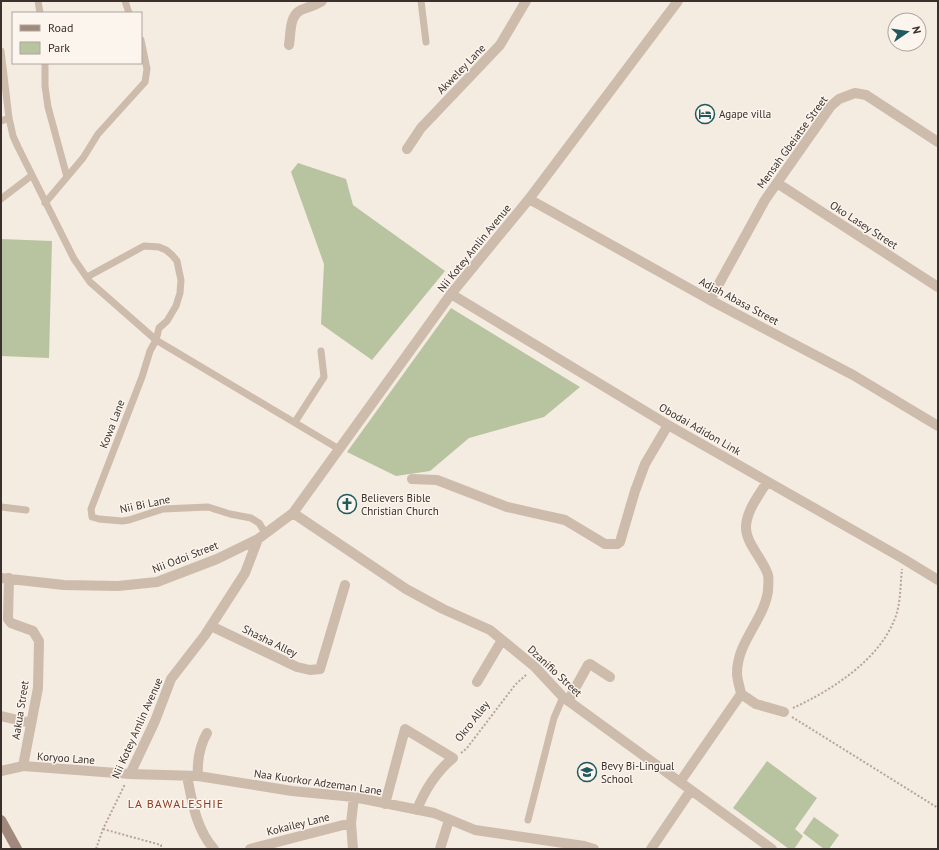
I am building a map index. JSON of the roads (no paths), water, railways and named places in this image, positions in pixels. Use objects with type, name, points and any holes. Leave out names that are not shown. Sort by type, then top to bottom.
[{"type":"main road","points":[[1,820],[15,849]]},
{"type":"street","points":[[289,45],[292,20],[295,15],[300,11],[322,1]]},
{"type":"street","name":"Akweley Lane","points":[[407,149],[421,128],[478,66],[500,45],[526,1]]},
{"type":"street","name":"Nii Kotey Amlin Avenue","points":[[293,513],[452,294],[528,200],[678,1]]},
{"type":"street","name":"Mensah Gbeiatse Street","points":[[710,300],[765,200],[831,106],[839,99],[855,93],[866,95],[938,142]]},
{"type":"street","name":"Oko Lasey Street","points":[[777,183],[938,286]]},
{"type":"street","name":"Adjah Abasa Street","points":[[528,200],[710,300],[853,375],[938,426]]},
{"type":"street","name":"Obodai Adidon Link","points":[[452,294],[668,425],[938,580]]},
{"type":"street","points":[[412,479],[437,480],[507,507],[565,520],[605,544],[617,544],[620,542],[635,491],[645,464],[668,425]]},
{"type":"street","points":[[680,782],[741,694],[737,673],[738,662],[744,644],[763,610],[768,590],[768,575],[749,539],[746,528],[747,520],[752,508],[767,482]]},
{"type":"street","name":"Nii Odoi Street","points":[[5,578],[64,585],[118,586],[157,582],[211,561],[262,537],[293,513]]},
{"type":"street","name":"Dzanifio Street","points":[[293,513],[406,589],[443,609],[490,630],[535,667],[566,699],[772,849]]},
{"type":"street","name":"Nii Kotey Amlin Avenue","points":[[130,774],[155,721],[171,679],[211,626],[245,573],[262,537]]},
{"type":"street","name":"Aakua Street","points":[[5,578],[8,619],[11,623],[33,631],[39,641],[38,688],[23,766]]},
{"type":"street","name":"Shasha Alley","points":[[211,626],[297,667],[310,670],[320,669],[346,585]]},
{"type":"street","points":[[477,682],[502,640]]},
{"type":"street","points":[[566,699],[588,665],[590,664],[610,677]]},
{"type":"street","points":[[741,694],[756,704],[784,712]]},
{"type":"street","points":[[1,716],[31,723]]},
{"type":"street","points":[[385,804],[405,729],[453,758],[446,764],[422,796],[417,810]]},
{"type":"street","points":[[198,776],[197,760],[201,744],[207,733]]},
{"type":"street","name":"Koryoo Lane","points":[[1,771],[23,766],[130,774]]},
{"type":"street","name":"Naa Kuorkor Adzeman Lane","points":[[130,774],[198,776],[292,791],[354,797],[434,813],[475,830],[594,849]]},
{"type":"street","points":[[187,776],[195,813],[206,841],[214,849]]},
{"type":"street","points":[[651,849],[691,790]]},
{"type":"street","points":[[353,849],[351,823],[354,797]]},
{"type":"street","points":[[440,849],[449,820]]},
{"type":"street","name":"Kokailey Lane","points":[[250,849],[351,823]]},
{"type":"lane","points":[[38,1],[40,12]]},
{"type":"lane","points":[[125,1],[130,12]]},
{"type":"lane","points":[[421,1],[426,42]]},
{"type":"lane","points":[[45,203],[83,158],[98,134],[145,82],[147,69],[142,45]]},
{"type":"lane","points":[[1,51],[9,118],[13,136],[31,176],[74,260],[87,277],[96,287],[156,340],[339,449]]},
{"type":"lane","points":[[45,64],[45,86],[48,107],[67,178]]},
{"type":"lane","points":[[1,121],[9,118]]},
{"type":"lane","points":[[1,200],[31,176]]},
{"type":"lane","name":"Kowa Lane","points":[[87,277],[144,246],[159,247],[172,255],[177,261],[181,280],[180,293],[176,306],[167,321],[160,328],[150,351],[142,377],[92,509],[92,517]]},
{"type":"lane","points":[[294,422],[324,378],[321,351]]},
{"type":"lane","points":[[1,507],[26,510]]},
{"type":"lane","name":"Nii Bi Lane","points":[[92,517],[122,521],[163,509],[208,507],[230,514],[251,518],[259,524],[262,537]]},
{"type":"lane","points":[[528,820],[554,718],[566,699]]},
{"type":"place","name":"Agape villa","points":[[705,114]]},
{"type":"place","name":"Believers Bible Christian Church","points":[[347,504]]},
{"type":"place","name":"Bevy Bi-Lingual School","points":[[587,772]]},
{"type":"district","name":"LA BAWALESHIE","points":[[176,803]]}]
